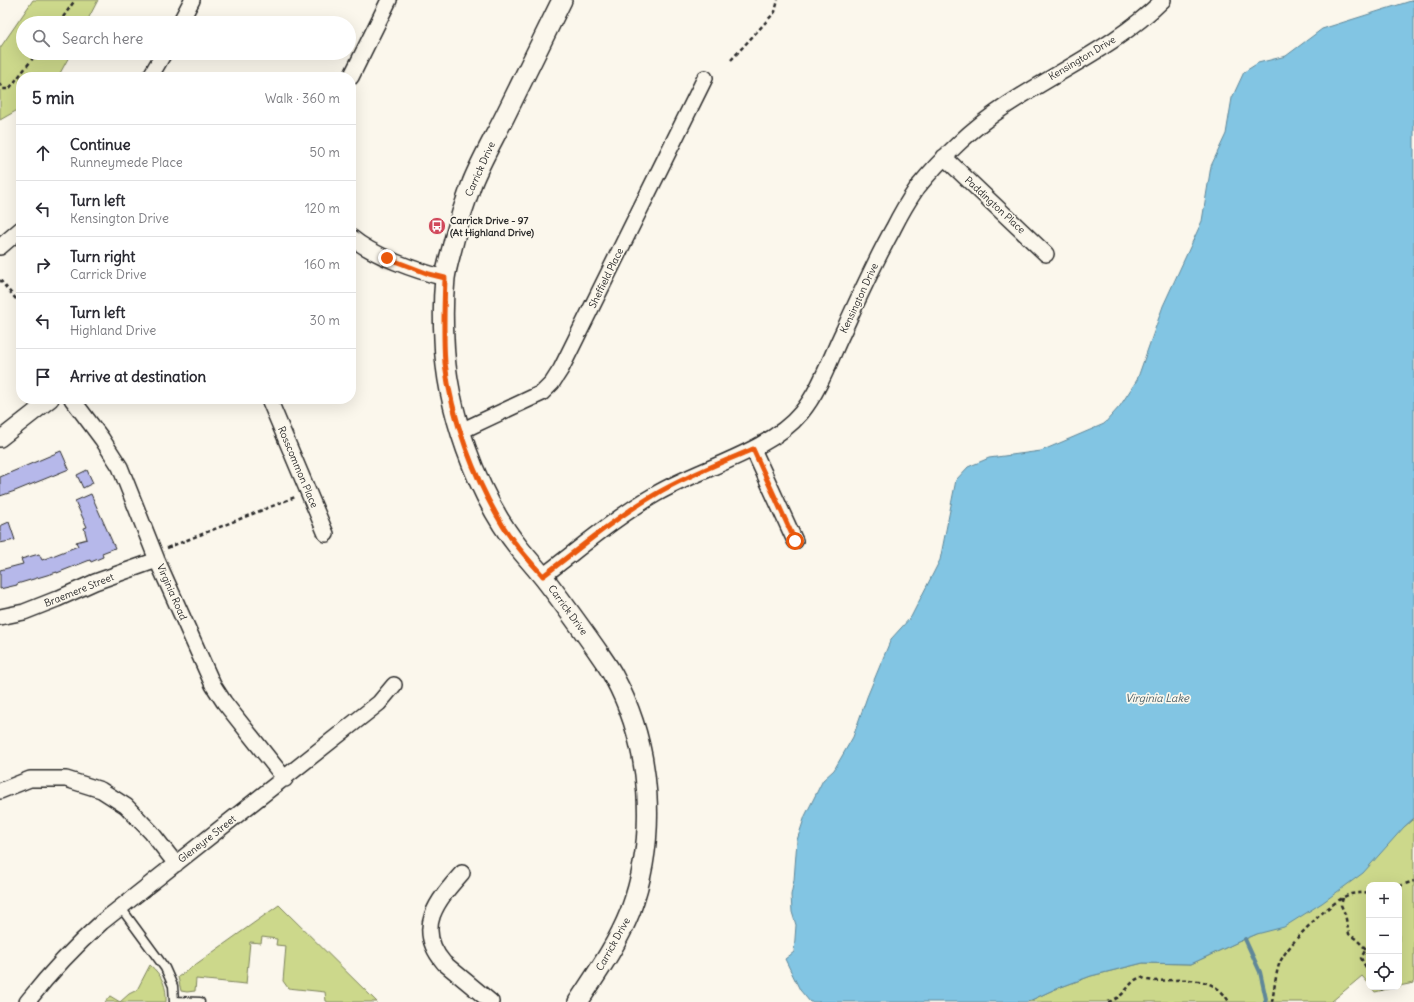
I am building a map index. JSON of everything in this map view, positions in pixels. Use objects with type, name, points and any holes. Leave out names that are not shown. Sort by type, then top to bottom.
[{"type":"street","points":[[184,16],[192,0]]},
{"type":"street","points":[[354,72],[390,0]]},
{"type":"street","name":"Carrick Drive","points":[[562,0],[473,180],[460,214],[445,278],[444,337],[445,363],[453,409],[476,472],[503,526],[518,548],[543,576],[613,675],[626,702],[643,762],[647,817],[645,847],[640,880],[620,935],[578,1002]]},
{"type":"street","name":"Kensington Drive","points":[[543,576],[634,507],[658,492],[753,449],[780,432],[800,414],[814,393],[871,271],[897,222],[916,190],[944,157],[975,128],[999,110],[1117,38],[1140,21],[1163,0]]},
{"type":"street","points":[[153,72],[160,60]]},
{"type":"street","name":"Sheffield Place","points":[[460,431],[542,393],[552,383],[561,369],[705,78]]},
{"type":"street","name":"Paddington Place","points":[[944,157],[1046,254]]},
{"type":"street","points":[[0,247],[16,233]]},
{"type":"street","points":[[356,241],[372,251],[429,274],[445,278]]},
{"type":"street","points":[[0,439],[45,404]]},
{"type":"street","name":"Virginia Road","points":[[76,404],[102,439],[120,467],[162,554],[213,684],[224,702],[285,778]]},
{"type":"street","name":"Rosscommon Place","points":[[271,404],[326,534]]},
{"type":"street","points":[[753,449],[795,541]]},
{"type":"street","name":"Braemere Street","points":[[0,617],[24,612],[57,600],[95,582],[162,554]]},
{"type":"street","name":"Gleneyre Street","points":[[27,1002],[46,977],[102,922],[379,703],[394,684]]},
{"type":"street","points":[[0,791],[30,779],[66,779],[101,790],[126,806],[151,832],[176,864]]},
{"type":"street","points":[[462,873],[442,895],[435,907],[429,931],[432,944],[437,955],[444,963],[491,1002]]},
{"type":"lane","points":[[121,908],[165,968],[173,986],[174,1002],[200,1002]]},
{"type":"path","points":[[64,16],[75,0]]},
{"type":"path","points":[[731,60],[775,12],[778,0]]},
{"type":"path","points":[[22,72],[32,60]]},
{"type":"path","points":[[0,83],[3,89],[10,88],[16,80]]},
{"type":"path","points":[[0,280],[16,299]]},
{"type":"path","points":[[162,554],[295,497]]},
{"type":"path","points":[[1402,885],[1414,881]]},
{"type":"path","points":[[1272,1002],[1279,963],[1299,936],[1326,909],[1350,894],[1366,892]]},
{"type":"path","points":[[1343,898],[1341,905],[1345,914],[1349,934],[1366,949],[1361,958],[1366,967]]},
{"type":"path","points":[[1108,1002],[1116,999],[1135,980],[1141,978],[1154,981],[1198,980],[1210,984],[1221,992],[1229,1002]]},
{"type":"green space","points":[[33,0],[98,0],[90,16],[22,16]]},
{"type":"green space","points":[[16,25],[16,60],[67,60],[61,72],[16,72],[16,111],[0,120],[0,48]]},
{"type":"green space","points":[[1414,818],[1414,983],[1402,985],[1402,882],[1366,882],[1366,981],[1362,976],[1331,1002],[1027,1002],[1053,990],[1091,976],[1143,963],[1191,964],[1257,934],[1404,827]]},
{"type":"green space","points":[[279,905],[377,1002],[328,1002],[326,1001],[325,992],[288,988],[283,981],[286,946],[276,945],[277,939],[262,937],[261,943],[250,942],[246,984],[196,979],[195,991],[181,991],[178,977]]},
{"type":"green space","points":[[150,965],[161,977],[166,991],[166,1002],[120,1002],[129,994],[137,990]]},
{"type":"green space","points":[[110,996],[120,1002],[105,1002]]},
{"type":"water","name":"Virginia Lake","points":[[1414,0],[1414,818],[1404,827],[1363,873],[1322,903],[1284,927],[1257,934],[1191,964],[1143,963],[1091,976],[1053,990],[1027,1002],[810,1002],[800,990],[785,959],[794,952],[796,925],[792,912],[791,895],[794,880],[797,840],[805,816],[823,780],[834,770],[853,737],[867,697],[891,639],[911,617],[940,560],[956,480],[968,467],[989,458],[1041,451],[1104,424],[1120,406],[1137,380],[1163,306],[1202,221],[1211,166],[1226,134],[1232,98],[1244,72],[1258,63],[1286,56],[1322,29]]},
{"type":"building","points":[[61,451],[69,469],[0,496],[0,477]]},
{"type":"building","points":[[87,470],[93,483],[83,488],[77,475]]},
{"type":"building","points":[[91,494],[115,548],[102,553],[103,557],[91,562],[90,560],[57,573],[0,589],[0,570],[23,564],[21,559],[39,554],[42,560],[78,546],[76,542],[87,539],[84,528],[87,527],[75,501]]},
{"type":"building","points":[[9,522],[15,540],[0,543],[0,526]]},
{"type":"waterway","points":[[1245,939],[1260,972],[1266,999],[1265,1002]]},
{"type":"place","name":"Carrick Drive - 97 (At Highland Drive)","points":[[437,226]]},
{"type":"route","points":[[387,258],[429,274],[445,278],[445,363],[453,409],[460,431],[476,472],[503,526],[518,548],[543,576],[634,507],[658,492],[753,449],[795,541]]}]
